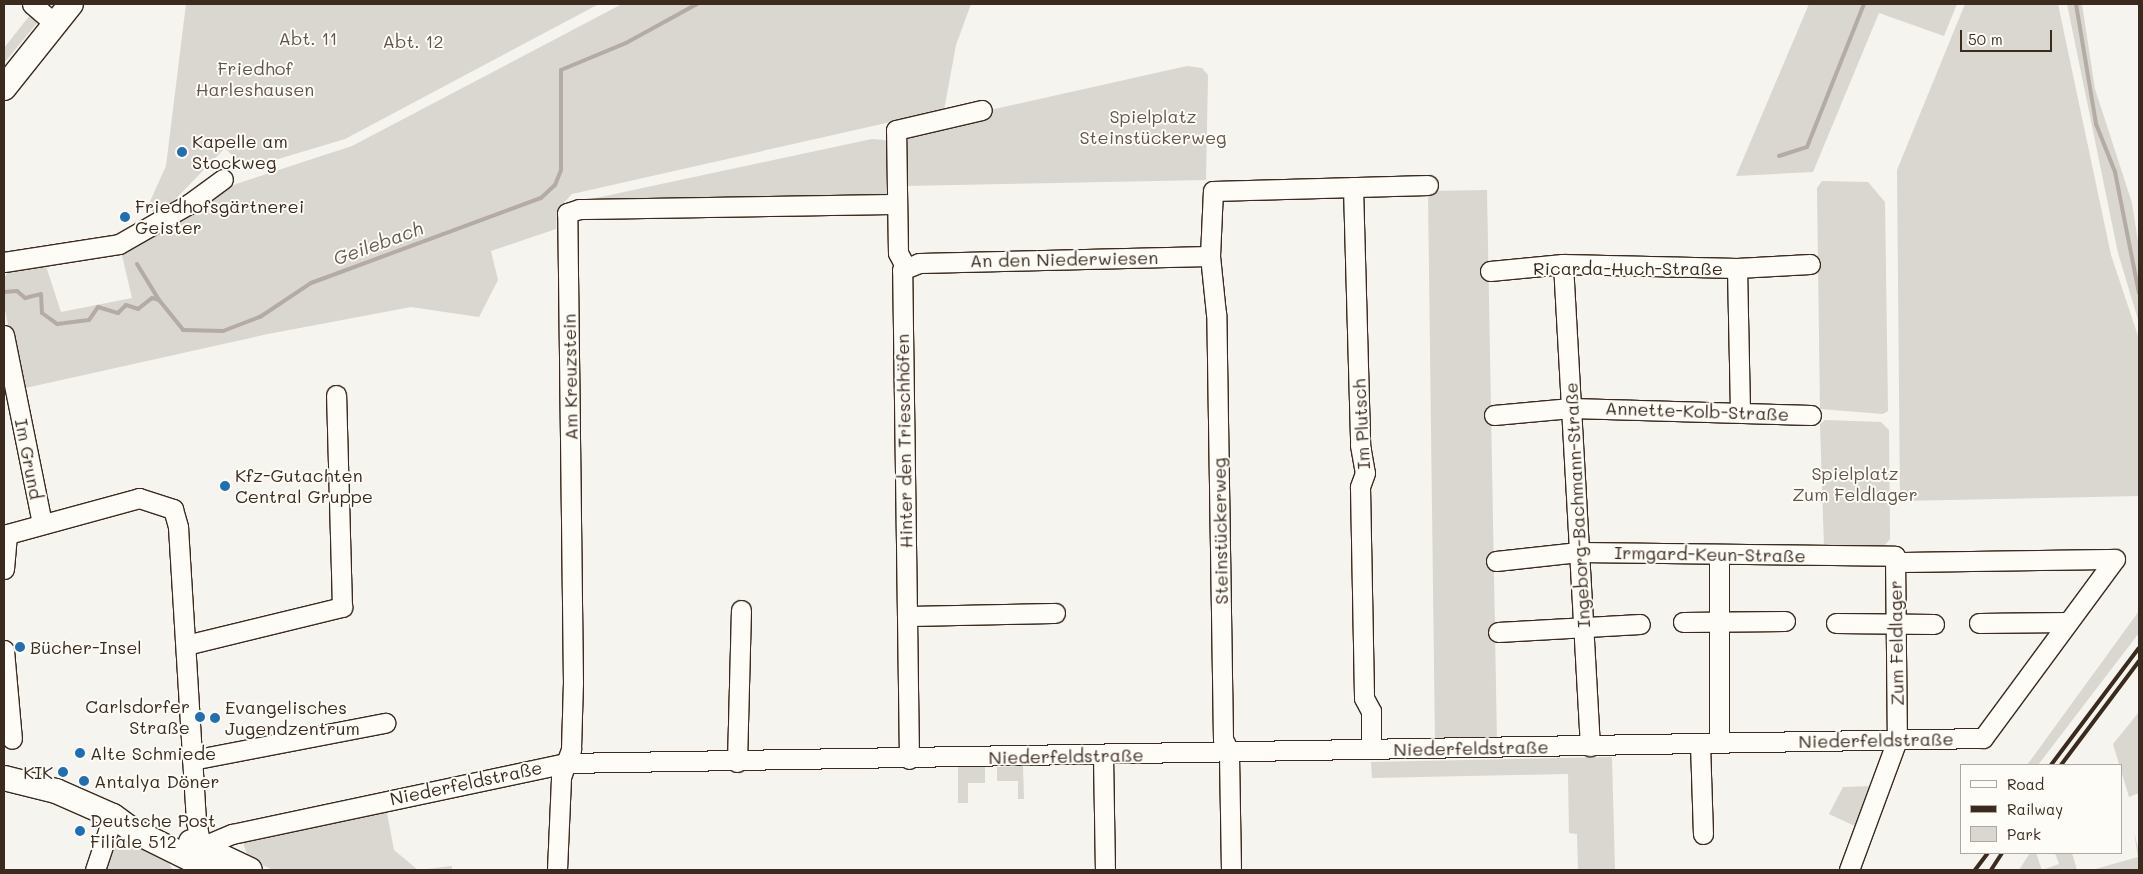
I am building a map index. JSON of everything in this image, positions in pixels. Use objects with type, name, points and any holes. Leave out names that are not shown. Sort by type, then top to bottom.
[{"type":"main road","points":[[4,88],[72,4]]},
{"type":"main road","points":[[4,778],[56,791],[120,819],[166,830],[196,863],[250,870]]},
{"type":"street","points":[[32,4],[55,24]]},
{"type":"street","points":[[912,265],[898,253],[896,130],[982,110]]},
{"type":"street","points":[[4,262],[118,244],[189,204],[223,179]]},
{"type":"street","points":[[1353,187],[1428,185]]},
{"type":"street","name":"Steinstückerweg","points":[[1231,870],[1229,751],[1223,740],[1216,314],[1210,256],[1213,191],[1353,187]]},
{"type":"street","name":"Im Plutsch","points":[[1353,187],[1360,445],[1365,473],[1360,487],[1364,698],[1371,710],[1371,749]]},
{"type":"street","name":"Am Kreuzstein","points":[[557,870],[561,777],[572,749],[573,623],[567,213],[574,209],[897,204]]},
{"type":"street","name":"An den Niederwiesen","points":[[912,265],[1210,256]]},
{"type":"street","name":"Ricarda-Huch-Straße","points":[[1490,271],[1563,264],[1737,268],[1810,264]]},
{"type":"street","name":"Ingeborg-Bachmann-Straße","points":[[1563,264],[1590,746]]},
{"type":"street","name":"Hinter den Trieschhöfen","points":[[909,759],[900,275],[912,265]]},
{"type":"street","name":"Ricarda-Huch-Straße","points":[[1737,268],[1740,411]]},
{"type":"street","name":"Im Grund","points":[[4,335],[42,524]]},
{"type":"street","points":[[186,645],[342,607],[336,395]]},
{"type":"street","name":"Annette-Kolb-Straße","points":[[1494,415],[1571,408],[1740,411],[1811,415]]},
{"type":"street","points":[[4,569],[5,535],[139,498],[173,509],[178,527],[186,645],[196,863]]},
{"type":"street","name":"Irmgard-Keun-Straße","points":[[1496,561],[1579,552],[1895,559],[2115,559]]},
{"type":"street","points":[[1719,555],[1719,744]]},
{"type":"street","name":"Zum Feldlager","points":[[1849,870],[1897,740],[1895,559]]},
{"type":"street","name":"Niederfeldstraße","points":[[196,863],[232,834],[566,763],[1103,756],[1229,751],[1983,738],[2115,559]]},
{"type":"street","points":[[737,762],[741,610]]},
{"type":"street","points":[[907,616],[1055,612]]},
{"type":"street","points":[[1683,622],[1719,620],[1785,621]]},
{"type":"street","points":[[1979,623],[2068,622]]},
{"type":"street","points":[[1836,623],[1934,624]]},
{"type":"street","points":[[1498,632],[1640,624]]},
{"type":"street","points":[[4,650],[12,739]]},
{"type":"street","points":[[192,760],[385,723]]},
{"type":"street","points":[[1700,744],[1703,834]]},
{"type":"street","points":[[1103,756],[1105,870]]},
{"type":"street","points":[[95,870],[120,819]]},
{"type":"green space","name":"Friedhof Harleshausen","points":[[186,4],[599,4],[345,139],[245,169],[225,148],[158,217],[148,206],[166,166]]},
{"type":"green space","points":[[622,4],[971,4],[956,45],[944,110],[572,194],[557,210],[556,229],[491,251],[498,280],[479,317],[411,307],[268,334],[21,389],[4,305],[4,278],[11,268],[45,263],[61,312],[132,298],[121,251],[236,184],[352,146]]},
{"type":"green space","points":[[1809,4],[1957,4],[1944,36],[1879,13],[1813,172],[1736,176]]},
{"type":"green space","points":[[1965,4],[2058,4],[2111,255],[2139,339],[2139,496],[1900,501],[1897,170]]},
{"type":"green space","points":[[2067,4],[2082,4],[2095,89],[2132,203],[2139,248],[2139,323],[2118,253]]},
{"type":"green space","points":[[30,15],[38,22],[4,63],[4,48]]},
{"type":"green space","name":"Spielplatz Steinstückerweg","points":[[1187,66],[1202,68],[1208,75],[1206,180],[903,186],[902,135],[909,128]]},
{"type":"green space","points":[[872,139],[885,140],[893,152],[888,198],[582,201]]},
{"type":"green space","points":[[1822,181],[1868,182],[1885,202],[1888,411],[1883,414],[1820,409],[1817,188]]},
{"type":"green space","points":[[1487,190],[1497,742],[1435,743],[1428,191]]},
{"type":"green space","name":"Spielplatz Zum Feldlager","points":[[1825,420],[1881,422],[1889,430],[1890,539],[1884,546],[1824,547],[1820,424]]},
{"type":"green space","points":[[2139,611],[2139,633],[2039,764],[2028,764]]},
{"type":"green space","points":[[2139,712],[2139,793],[2129,797],[2123,777],[2123,764],[2119,764],[2113,744]]},
{"type":"green space","points":[[1612,757],[1615,870],[1578,870],[1577,834],[1569,833],[1568,774],[1372,778],[1371,762]]},
{"type":"green space","points":[[1023,766],[1024,799],[1018,799],[1018,781],[997,781],[997,767]]},
{"type":"green space","points":[[958,767],[985,767],[985,783],[968,783],[968,803],[958,803]]},
{"type":"green space","points":[[1873,786],[1859,828],[1829,814],[1843,787]]},
{"type":"green space","points":[[386,808],[394,850],[418,870],[273,870],[249,859],[241,838]]},
{"type":"green space","points":[[114,831],[166,858],[173,870],[101,870]]},
{"type":"green space","points":[[2134,832],[2139,851],[2139,870],[2092,870],[2138,857]]},
{"type":"green space","points":[[2029,854],[2036,854],[2042,870],[2019,870]]},
{"type":"green space","points":[[2055,854],[2072,854],[2077,870],[2042,870],[2059,864]]},
{"type":"green space","points":[[452,866],[452,870],[418,870]]},
{"type":"waterway","name":"Geilebach","points":[[4,292],[17,291],[25,298],[41,294],[42,313],[57,324],[89,320],[98,307],[118,313],[126,305],[138,309],[152,298],[159,300],[183,330],[223,331],[260,317],[311,283],[541,198],[555,185],[561,170],[561,70],[626,43],[697,4]]},
{"type":"waterway","points":[[1779,156],[1807,147],[1864,4]]},
{"type":"waterway","name":"Geilebach","points":[[2076,4],[2096,124],[2115,172],[2139,293]]},
{"type":"waterway","points":[[137,264],[159,300]]},
{"type":"railway","points":[[2052,764],[2139,648]]},
{"type":"railway","points":[[2062,764],[2139,661]]},
{"type":"railway","points":[[1975,870],[1987,854]]},
{"type":"railway","points":[[1991,870],[2001,854]]},
{"type":"place","name":"Kapelle am Stockweg","points":[[182,152]]},
{"type":"place","name":"Friedhofsgärtnerei Geister","points":[[125,217]]},
{"type":"place","name":"Kfz-Gutachten Central Gruppe","points":[[225,486]]},
{"type":"place","name":"Bücher-Insel","points":[[20,647]]},
{"type":"place","name":"Carlsdorfer Straße","points":[[200,717]]},
{"type":"place","name":"Evangelisches Jugendzentrum","points":[[215,718]]},
{"type":"place","name":"Alte Schmiede","points":[[80,753]]},
{"type":"place","name":"KIK","points":[[63,772]]},
{"type":"place","name":"Antalya Döner","points":[[84,781]]},
{"type":"place","name":"Deutsche Post Filiale 512","points":[[80,831]]},
{"type":"park label","name":"Abt. 11","points":[[308,38]]},
{"type":"park label","name":"Abt. 12","points":[[413,41]]}]
